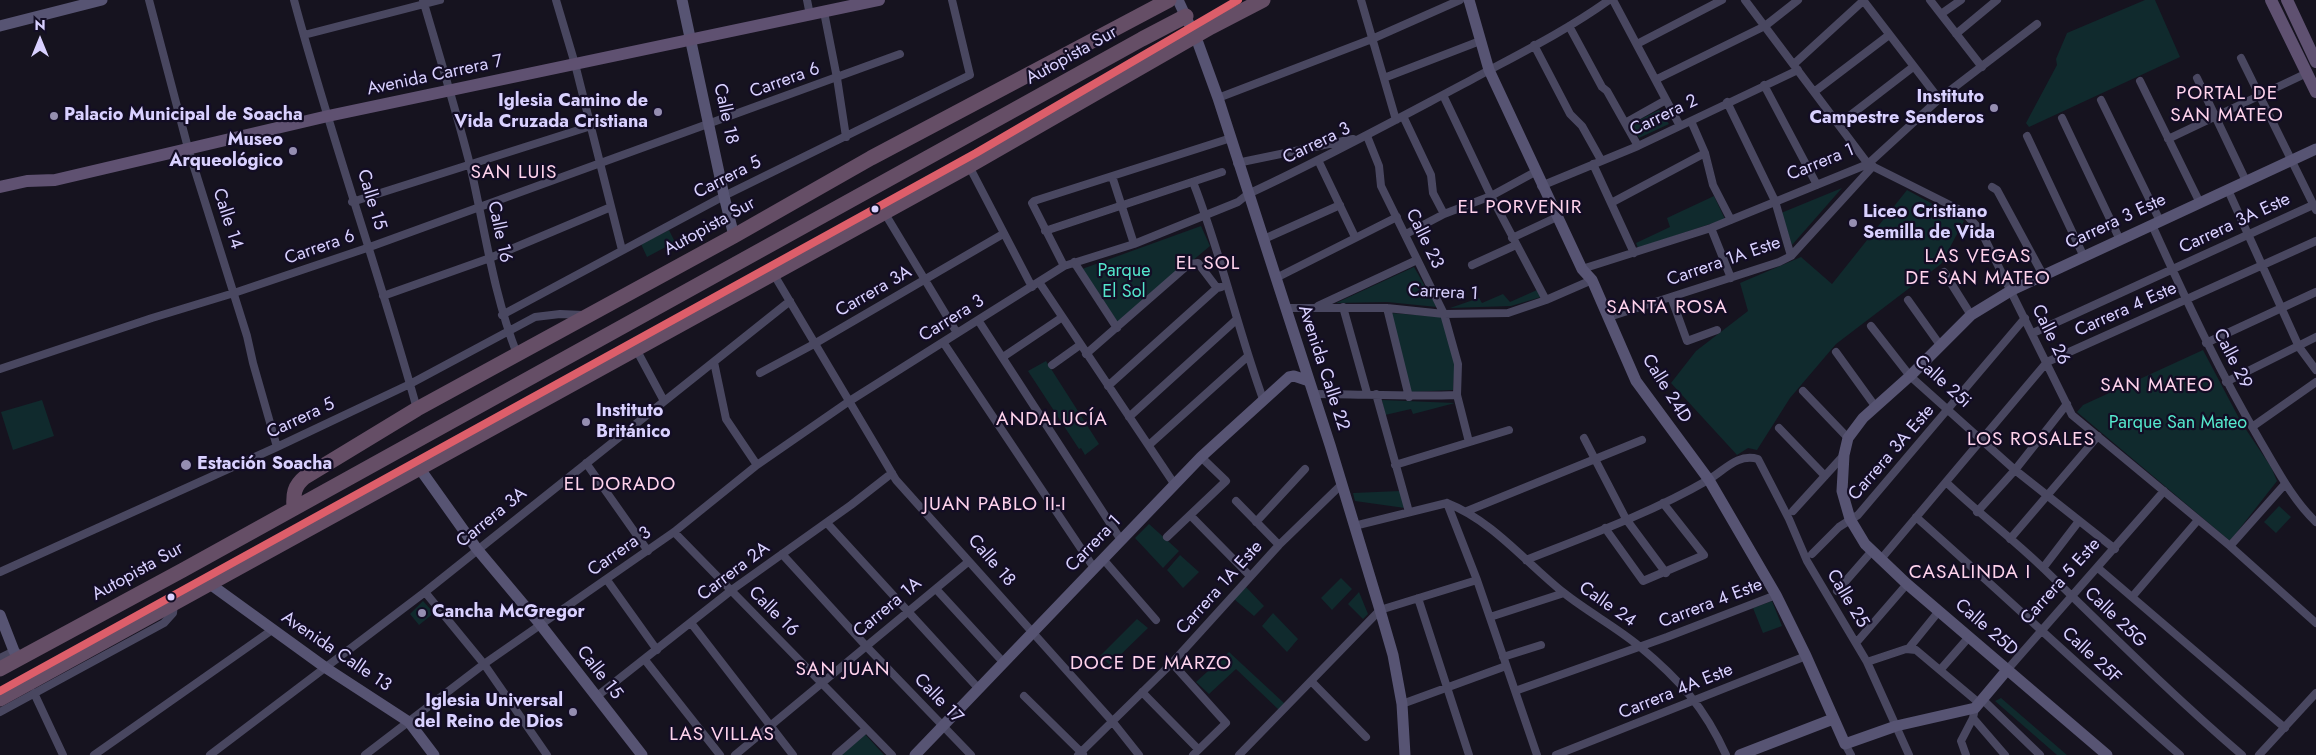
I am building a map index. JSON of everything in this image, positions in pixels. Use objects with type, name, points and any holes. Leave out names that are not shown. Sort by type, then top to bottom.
[{"type":"highway","name":"Autopista Sur","points":[[294,508],[293,494],[297,483],[417,409],[734,236],[871,158],[1169,0]]},
{"type":"highway","points":[[0,699],[420,470],[968,166],[1262,0]]},
{"type":"highway","name":"Autopista Sur","points":[[0,669],[16,655],[294,508],[738,261],[1186,16]]},
{"type":"main road","name":"Avenida Carrera 7","points":[[0,187],[27,181],[55,180],[328,116],[879,0]]},
{"type":"main road","points":[[2271,0],[2316,92]]},
{"type":"main road","points":[[2287,0],[2316,62]]},
{"type":"street","points":[[0,26],[102,0]]},
{"type":"street","name":"Calle 14","points":[[149,0],[188,148],[234,293],[277,447]]},
{"type":"street","name":"Calle 15","points":[[294,0],[352,202],[417,409]]},
{"type":"street","points":[[304,35],[423,2],[440,0]]},
{"type":"street","points":[[556,0],[575,64],[622,250]]},
{"type":"street","name":"Calle 18","points":[[682,0],[734,236]]},
{"type":"street","points":[[807,0],[810,15]]},
{"type":"street","name":"Carrera 5","points":[[502,315],[724,196],[970,75],[952,0]]},
{"type":"street","name":"Avenida Calle 22","points":[[1178,0],[1196,36],[1218,98],[1342,484],[1380,610],[1393,655],[1402,704],[1405,755]]},
{"type":"street","points":[[1361,0],[1384,78],[1400,118],[1431,175],[1432,193],[1444,214]]},
{"type":"street","points":[[1218,98],[1372,40],[1460,0]]},
{"type":"street","name":"Calle 24D","points":[[1469,0],[1489,70],[1535,172],[1582,269],[1592,280],[1636,381],[1709,480],[1776,595],[1851,755]]},
{"type":"street","name":"Carrera 3","points":[[365,755],[484,664],[674,532],[758,464],[848,402],[1064,266],[1134,244],[1238,202],[1248,194],[1367,136],[1534,46],[1609,0]]},
{"type":"street","points":[[1613,0],[1657,79],[1680,126]]},
{"type":"street","points":[[1637,44],[1722,0]]},
{"type":"street","name":"Calle 26","points":[[1745,0],[1870,165],[1964,212],[1981,231],[2012,290],[2072,415],[2230,546],[2316,623]]},
{"type":"street","points":[[1657,79],[1765,26],[1798,0]]},
{"type":"street","points":[[1863,0],[1939,99]]},
{"type":"street","name":"Carrera 2","points":[[1542,186],[1638,146],[1764,85],[1796,67],[1863,0]]},
{"type":"street","points":[[1930,0],[1982,67]]},
{"type":"street","points":[[1941,14],[1961,0]]},
{"type":"street","points":[[1956,34],[1997,0]]},
{"type":"street","name":"Calle 16","points":[[423,2],[450,90],[470,165],[502,315],[517,354]]},
{"type":"street","points":[[824,12],[846,137]]},
{"type":"street","name":"Carrera 1","points":[[1582,269],[1712,228],[1775,201],[1870,165],[1939,99],[2037,24]]},
{"type":"street","points":[[1569,26],[1602,87],[1608,91],[1638,146]]},
{"type":"street","points":[[1814,92],[1888,35]]},
{"type":"street","points":[[1384,78],[1480,41]]},
{"type":"street","points":[[1534,46],[1570,114],[1582,126],[1601,160]]},
{"type":"street","name":"Carrera 6","points":[[0,369],[367,248],[478,206],[710,125],[900,54]]},
{"type":"street","points":[[2241,58],[2315,207]]},
{"type":"street","points":[[1839,124],[1913,67]]},
{"type":"street","points":[[2168,139],[2307,73]]},
{"type":"street","points":[[2197,78],[2246,181]]},
{"type":"street","points":[[2140,81],[2200,203]]},
{"type":"street","points":[[1764,85],[1817,185]]},
{"type":"street","points":[[1443,95],[1491,196],[1546,300]]},
{"type":"street","name":"Carrera 2","points":[[1625,123],[1666,100]]},
{"type":"street","name":"Calle 29","points":[[2101,100],[2156,223],[2172,269],[2206,343],[2226,382],[2285,484],[2316,522]]},
{"type":"street","points":[[1727,102],[1775,201],[1791,256]]},
{"type":"street","points":[[2062,118],[2120,240]]},
{"type":"street","points":[[1690,121],[1705,153],[1713,185],[1731,220]]},
{"type":"street","points":[[352,202],[591,126]]},
{"type":"street","points":[[1238,163],[1367,136]]},
{"type":"street","name":"Calle 23","points":[[1367,136],[1379,166],[1381,186],[1444,314],[1458,364],[1457,395],[1469,442]]},
{"type":"street","points":[[2027,136],[2084,257]]},
{"type":"street","points":[[1064,266],[1032,203],[1231,138]]},
{"type":"street","name":"Carrera 3 Este","points":[[1842,491],[1844,455],[1848,438],[1875,406],[1910,376],[1970,315],[2012,290],[2316,149]]},
{"type":"street","points":[[1611,202],[1705,153]]},
{"type":"street","points":[[1318,160],[1355,237]]},
{"type":"street","points":[[1593,164],[1634,254]]},
{"type":"street","name":"Carrera 1A Este","points":[[1609,317],[1779,262],[1791,256],[1870,165]]},
{"type":"street","points":[[968,166],[1003,234],[1175,485]]},
{"type":"street","points":[[1045,231],[1222,172]]},
{"type":"street","points":[[1406,234],[1444,214],[1491,196],[1535,172]]},
{"type":"street","points":[[1112,176],[1134,244]]},
{"type":"street","points":[[1192,182],[1205,214],[1247,357],[1263,399]]},
{"type":"street","points":[[1992,187],[1997,190],[2044,275]]},
{"type":"street","points":[[2228,190],[2299,347],[2316,370]]},
{"type":"street","points":[[1264,239],[1340,205]]},
{"type":"street","points":[[383,296],[490,258],[611,207]]},
{"type":"street","name":"Carrera 3A Este","points":[[2033,333],[2248,234],[2315,207]]},
{"type":"street","points":[[884,212],[957,333]]},
{"type":"street","points":[[1276,278],[1397,217]]},
{"type":"street","points":[[1472,265],[1557,217]]},
{"type":"street","points":[[1712,228],[1731,278]]},
{"type":"street","name":"Carrera 3A","points":[[760,373],[814,344],[1003,234]]},
{"type":"street","name":"Carrera 4 Este","points":[[1881,559],[2047,362],[2316,241]]},
{"type":"street","points":[[1316,307],[1417,260]]},
{"type":"street","points":[[1074,262],[1117,328]]},
{"type":"street","points":[[1086,354],[1189,264],[1198,263],[1217,288]]},
{"type":"street","points":[[1944,272],[1970,315]]},
{"type":"street","name":"Calle 18","points":[[773,273],[892,474],[1032,635],[1112,722],[1139,755]]},
{"type":"street","name":"Carrera 1","points":[[1286,308],[1387,308],[1444,314],[1508,313],[1546,300],[1592,280]]},
{"type":"street","points":[[1108,386],[1217,288],[1227,286]]},
{"type":"street","points":[[2206,343],[2316,292]]},
{"type":"street","points":[[1671,296],[1687,341],[1717,330]]},
{"type":"street","points":[[1908,300],[1940,346]]},
{"type":"street","name":"Carrera 3A","points":[[210,755],[425,592],[790,301]]},
{"type":"street","points":[[1343,308],[1395,466],[1408,512]]},
{"type":"street","points":[[1387,308],[1409,397]]},
{"type":"street","name":"Carrera 5","points":[[0,572],[277,447],[410,384],[534,317],[560,314],[588,315]]},
{"type":"street","points":[[1003,357],[1062,318]]},
{"type":"street","name":"Carrera 3A Este","points":[[1812,554],[1850,519],[1858,515],[2025,318]]},
{"type":"street","points":[[978,320],[1120,540]]},
{"type":"street","points":[[1129,417],[1236,320]]},
{"type":"street","name":"Calle 25i","points":[[1871,326],[1910,376],[1982,438],[2015,470],[2115,549]]},
{"type":"street","points":[[2226,382],[2316,337]]},
{"type":"street","points":[[943,342],[1094,568]]},
{"type":"street","points":[[1052,365],[1080,345]]},
{"type":"street","points":[[636,349],[664,401]]},
{"type":"street","points":[[1836,352],[1875,406]]},
{"type":"street","points":[[1149,445],[1247,357]]},
{"type":"street","points":[[714,362],[726,419],[758,464]]},
{"type":"street","name":"Carrera 1","points":[[915,755],[1201,457],[1289,377],[1294,376],[1309,380]]},
{"type":"street","points":[[2252,427],[2316,382]]},
{"type":"street","points":[[1803,391],[1848,438]]},
{"type":"street","points":[[1313,394],[1372,394],[1409,397],[1457,395]]},
{"type":"street","points":[[1978,512],[2015,470],[2067,404]]},
{"type":"street","points":[[1779,428],[1825,476]]},
{"type":"street","points":[[1395,466],[1509,430]]},
{"type":"street","points":[[2010,539],[2098,436]]},
{"type":"street","points":[[1584,438],[1596,458],[1626,520],[1666,573]]},
{"type":"street","points":[[1467,510],[1642,440]]},
{"type":"street","name":"Carrera 3 Este","points":[[1793,511],[1844,455]]},
{"type":"street","points":[[1167,537],[1226,481],[1201,457]]},
{"type":"street","name":"Calle 25","points":[[1709,480],[1740,458],[1750,457],[1758,459],[1789,519],[1807,561],[1866,662],[1909,755]]},
{"type":"street","points":[[586,463],[648,551]]},
{"type":"street","name":"Calle 15","points":[[420,470],[477,549],[540,624],[642,755]]},
{"type":"street","points":[[1256,522],[1305,470]]},
{"type":"street","name":"Carrera 2A","points":[[596,697],[731,591],[892,474]]},
{"type":"street","points":[[1526,560],[1626,520],[1709,480]]},
{"type":"street","name":"Calle 25G","points":[[1946,482],[2042,568],[2193,713],[2242,755]]},
{"type":"street","name":"Carrera 1A Este","points":[[1081,754],[1172,663],[1279,545],[1342,484]]},
{"type":"street","points":[[2230,546],[2285,484]]},
{"type":"street","name":"Calle 25D","points":[[1842,491],[1850,519],[1865,544],[1907,584],[2107,755]]},
{"type":"street","name":"Carrera 5 Este","points":[[1977,707],[2007,670],[2164,491]]},
{"type":"street","points":[[1236,501],[1279,545]]},
{"type":"street","points":[[1354,526],[1447,502],[1477,580],[1537,755]]},
{"type":"street","name":"Calle 24","points":[[1447,502],[1467,510],[1564,593],[1639,646],[1695,701],[1713,726],[1726,755]]},
{"type":"street","points":[[1606,528],[1643,581],[1666,573],[1704,555],[1663,503]]},
{"type":"street","points":[[1190,515],[1250,576]]},
{"type":"street","name":"Calle 25F","points":[[1916,518],[2043,630],[2097,683],[2180,755]]},
{"type":"street","points":[[2132,598],[2198,520]]},
{"type":"street","points":[[2042,568],[2079,521]]},
{"type":"street","points":[[827,523],[979,688]]},
{"type":"street","name":"Calle 16","points":[[674,532],[892,755]]},
{"type":"street","points":[[1837,590],[1872,550]]},
{"type":"street","name":"Calle 17","points":[[782,554],[866,646],[971,755]]},
{"type":"street","points":[[1104,559],[1156,620]]},
{"type":"street","name":"Carrera 1A","points":[[735,755],[968,562]]},
{"type":"street","points":[[2098,568],[2285,728]]},
{"type":"street","points":[[607,580],[657,650]]},
{"type":"street","points":[[1239,755],[1380,610],[1477,580]]},
{"type":"street","name":"Avenida Calle 13","points":[[210,584],[326,668],[409,722],[434,755]]},
{"type":"street","points":[[1856,643],[1907,584]]},
{"type":"street","points":[[936,588],[1004,663]]},
{"type":"street","points":[[425,592],[484,664],[547,755]]},
{"type":"street","points":[[1490,617],[1564,593]]},
{"type":"street","name":"Carrera 4 Este","points":[[1515,691],[1776,595]]},
{"type":"street","points":[[1418,598],[1469,755]]},
{"type":"street","points":[[0,712],[164,623],[173,613],[174,604]]},
{"type":"street","points":[[1866,662],[1913,649],[1939,611]]},
{"type":"street","points":[[0,615],[16,655],[0,658]]},
{"type":"street","points":[[691,623],[793,755]]},
{"type":"street","points":[[94,755],[272,630]]},
{"type":"street","points":[[1941,669],[1969,637]]},
{"type":"street","points":[[1503,657],[1541,645]]},
{"type":"street","points":[[1913,649],[1941,669],[1977,707],[2040,755]]},
{"type":"street","name":"Carrera 4A Este","points":[[1556,755],[1806,656]]},
{"type":"street","points":[[645,660],[720,755]]},
{"type":"street","points":[[1142,692],[1195,752],[1226,722],[1172,663]]},
{"type":"street","points":[[1402,704],[1506,666]]},
{"type":"street","points":[[1311,681],[1366,737]]},
{"type":"street","points":[[34,693],[63,755]]},
{"type":"street","points":[[2259,755],[2316,693]]},
{"type":"street","points":[[1024,696],[1081,754]]},
{"type":"street","points":[[1845,744],[1896,726],[1977,707]]},
{"type":"street","points":[[1966,755],[1961,741],[1977,707]]},
{"type":"street","points":[[1977,707],[2005,755]]},
{"type":"street","points":[[1740,755],[1833,720]]},
{"type":"street","points":[[836,755],[866,729]]},
{"type":"green space","points":[[2145,0],[2155,0],[2180,57],[2029,127],[2026,123],[2057,65],[2056,59],[2067,33]]},
{"type":"green space","points":[[1659,110],[1669,124],[1639,138],[1631,124]]},
{"type":"green space","points":[[1842,188],[1792,245],[1781,213]]},
{"type":"green space","points":[[1907,190],[1964,221],[1941,264],[1836,344],[1790,398],[1757,450],[1748,448],[1737,455],[1671,383],[1696,351],[1748,311],[1740,283],[1801,257],[1832,284]]},
{"type":"green space","points":[[1714,196],[1725,219],[1638,248],[1636,243],[1670,227],[1667,218]]},
{"type":"green space","name":"Parque El Sol","points":[[1201,226],[1210,246],[1118,323],[1082,269]]},
{"type":"green space","points":[[669,230],[675,242],[647,257],[641,244]]},
{"type":"green space","points":[[1414,267],[1437,307],[1387,302],[1336,303]]},
{"type":"green space","points":[[1537,290],[1541,297],[1511,306],[1450,308],[1479,298],[1482,303],[1503,294],[1510,302]]},
{"type":"green space","points":[[1391,313],[1443,317],[1455,359],[1453,390],[1411,392]]},
{"type":"green space","name":"Parque San Mateo","points":[[2203,350],[2241,422],[2271,467],[2277,481],[2230,541],[2077,412],[2083,405]]},
{"type":"green space","points":[[1046,361],[1099,444],[1085,455],[1081,448],[1079,449],[1028,371]]},
{"type":"green space","points":[[42,400],[54,436],[13,450],[1,412]]},
{"type":"green space","points":[[1382,400],[1455,403],[1413,414],[1411,409],[1385,415]]},
{"type":"green space","points":[[1400,491],[1405,508],[1355,501],[1353,493]]},
{"type":"green space","points":[[2279,506],[2291,517],[2276,533],[2264,522]]},
{"type":"green space","points":[[1149,524],[1179,551],[1163,568],[1135,538]]},
{"type":"green space","points":[[1180,555],[1199,572],[1183,588],[1167,570]]},
{"type":"green space","points":[[1341,578],[1352,589],[1332,610],[1321,598]]},
{"type":"green space","points":[[1246,587],[1264,606],[1254,616],[1234,599]]},
{"type":"green space","points":[[1359,592],[1368,614],[1363,619],[1348,604]]},
{"type":"green space","name":"Cancha McGregor","points":[[423,601],[434,613],[419,625],[410,614]]},
{"type":"green space","points":[[1772,601],[1782,626],[1763,633],[1753,608]]},
{"type":"green space","points":[[1273,613],[1298,639],[1287,652],[1262,626]]},
{"type":"green space","points":[[1137,619],[1148,628],[1110,665],[1100,656]]},
{"type":"green space","points":[[1229,652],[1285,704],[1279,710],[1236,669],[1209,694],[1196,682]]},
{"type":"green space","points":[[2001,698],[2067,755],[2057,755],[1995,701]]},
{"type":"green space","points":[[865,734],[884,755],[841,755]]},
{"type":"transit line","points":[[0,691],[976,153],[1238,0]]},
{"type":"place","name":"Instituto Campestre Senderos","points":[[1994,108]]},
{"type":"place","name":"Iglesia Camino de Vida Cruzada Cristiana","points":[[658,112]]},
{"type":"place","name":"Palacio Municipal de Soacha","points":[[54,116]]},
{"type":"place","name":"Museo Arqueológico","points":[[293,151]]},
{"type":"place","name":"Liceo Cristiano Semilla de Vida","points":[[1853,223]]},
{"type":"place","name":"Instituto Británico","points":[[586,422]]},
{"type":"place","name":"Estación Soacha","points":[[186,465]]},
{"type":"place","name":"Cancha McGregor","points":[[422,613]]},
{"type":"place","name":"Iglesia Universal del Reino de Dios","points":[[573,712]]},
{"type":"district","name":"PORTAL DE SAN MATEO","points":[[2227,105]]},
{"type":"district","name":"SAN LUIS","points":[[514,173]]},
{"type":"district","name":"EL PORVENIR","points":[[1520,208]]},
{"type":"district","name":"EL SOL","points":[[1208,264]]},
{"type":"district","name":"LAS VEGAS DE SAN MATEO","points":[[1978,268]]},
{"type":"district","name":"SANTA ROSA","points":[[1667,308]]},
{"type":"district","name":"SAN MATEO","points":[[2157,386]]},
{"type":"district","name":"ANDALUCÍA","points":[[1052,420]]},
{"type":"district","name":"LOS ROSALES","points":[[2031,440]]},
{"type":"district","name":"EL DORADO","points":[[620,485]]},
{"type":"district","name":"JUAN PABLO II-I","points":[[995,505]]},
{"type":"district","name":"CASALINDA I","points":[[1970,573]]},
{"type":"district","name":"DOCE DE MARZO","points":[[1151,664]]},
{"type":"district","name":"SAN JUAN","points":[[843,670]]},
{"type":"district","name":"LAS VILLAS","points":[[722,735]]}]
